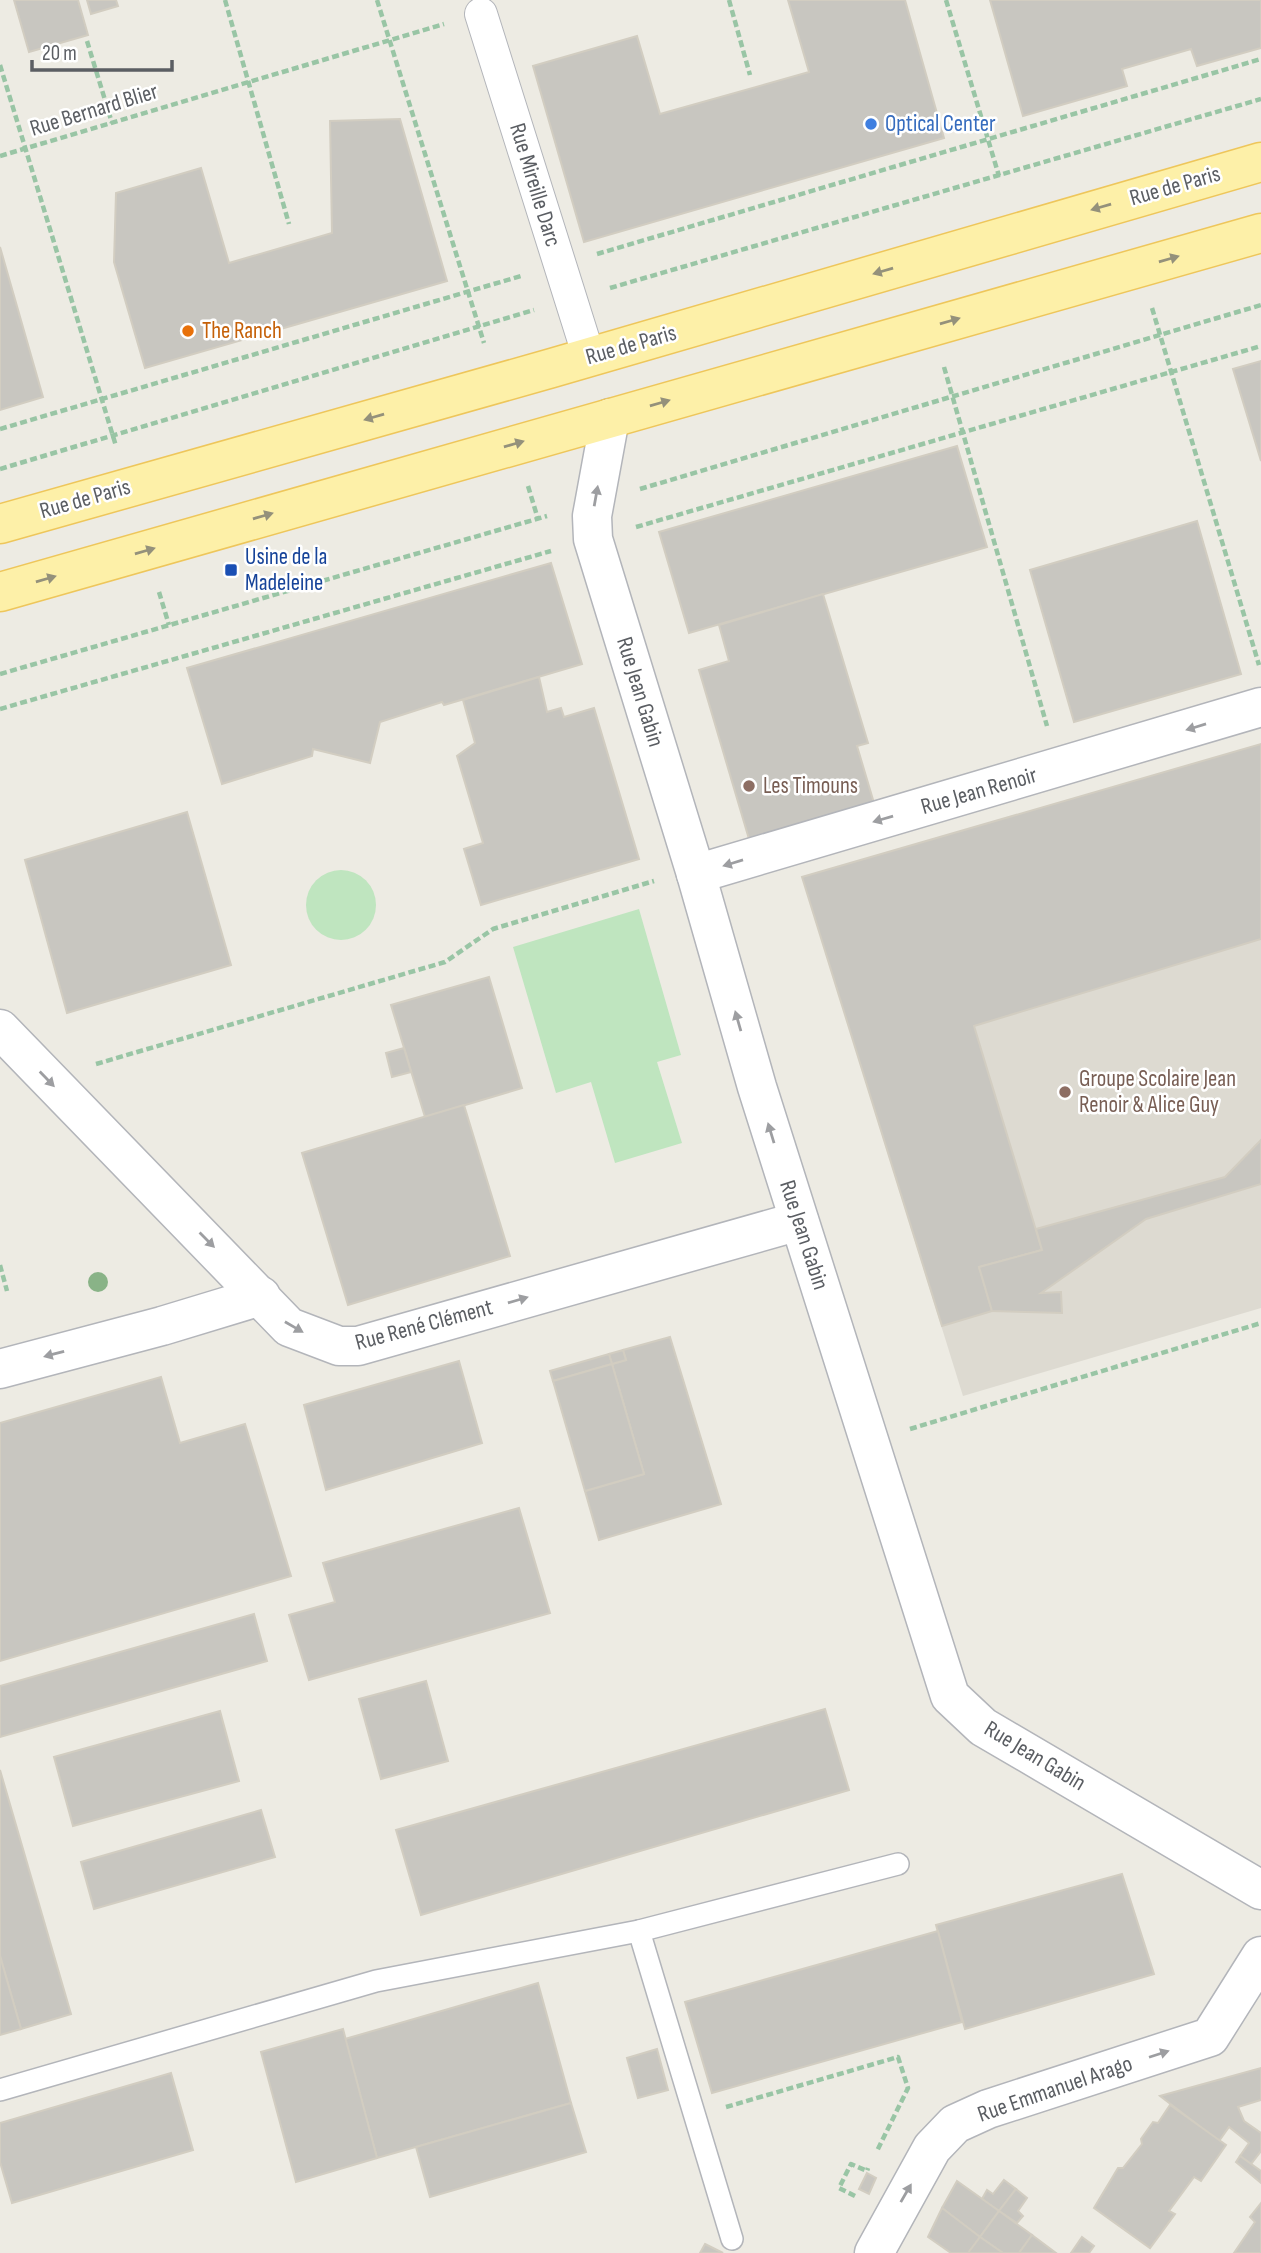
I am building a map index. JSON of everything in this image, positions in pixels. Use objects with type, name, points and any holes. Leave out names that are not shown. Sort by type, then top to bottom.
[{"type":"main road","name":"Rue de Paris","points":[[0,524],[1261,162]]},
{"type":"main road","points":[[0,592],[1261,233]]},
{"type":"street","name":"Rue Mireille Darc","points":[[481,13],[589,357]]},
{"type":"street","name":"Rue Jean Gabin","points":[[610,418],[592,516],[593,539],[696,874],[757,1087],[950,1696],[983,1727],[1261,1890]]},
{"type":"street","name":"Rue Jean Renoir","points":[[696,874],[1261,707]]},
{"type":"street","name":"Rue René Clément","points":[[0,1029],[289,1327],[339,1346],[358,1346],[799,1221]]},
{"type":"street","points":[[0,1369],[187,1319],[261,1296]]},
{"type":"street","name":"Rue Emmanuel Arago","points":[[874,2253],[932,2148],[955,2124],[988,2109],[1210,2037],[1261,1956]]},
{"type":"lane","points":[[0,2090],[376,1981],[639,1931],[898,1864]]},
{"type":"lane","points":[[639,1931],[732,2239]]},
{"type":"path","points":[[225,0],[289,224]]},
{"type":"path","points":[[377,0],[479,327]]},
{"type":"path","points":[[729,0],[750,75]]},
{"type":"path","points":[[946,0],[999,176]]},
{"type":"path","name":"Rue Bernard Blier","points":[[0,156],[481,13]]},
{"type":"path","points":[[87,41],[112,123]]},
{"type":"path","points":[[0,429],[1261,59]]},
{"type":"path","points":[[0,65],[98,383]]},
{"type":"path","points":[[0,469],[1261,99]]},
{"type":"path","points":[[1140,267],[1261,672]]},
{"type":"path","points":[[932,326],[1059,767]]},
{"type":"path","points":[[90,1066],[445,962],[493,929],[646,882],[696,874]]},
{"type":"path","points":[[0,1265],[8,1292]]},
{"type":"path","points":[[869,1442],[1261,1323]]},
{"type":"path","points":[[696,2116],[898,2057],[908,2088],[867,2171],[851,2164],[839,2188],[855,2196],[849,2208]]},
{"type":"shaded area","name":"Groupe Scolaire Jean Renoir & Alice Guy","points":[[1261,744],[1261,1308],[963,1396],[802,877]]},
{"type":"green space","points":[[341,870],[366,880],[376,905],[366,930],[341,940],[316,930],[306,905],[316,880]]},
{"type":"green space","points":[[639,909],[681,1055],[657,1062],[682,1143],[615,1163],[591,1082],[556,1093],[513,947]]},
{"type":"building","points":[[14,0],[78,0],[88,35],[29,52]]},
{"type":"building","points":[[87,0],[116,0],[118,6],[91,14]]},
{"type":"building","points":[[788,0],[905,0],[944,138],[584,242],[533,66],[637,36],[660,114],[809,72]]},
{"type":"building","points":[[990,0],[1261,0],[1261,48],[1197,66],[1191,49],[1122,69],[1127,86],[1023,116]]},
{"type":"building","points":[[400,119],[447,281],[145,368],[114,262],[116,193],[201,168],[229,263],[332,233],[330,121]]},
{"type":"building","points":[[0,247],[43,397],[0,410]]},
{"type":"building","points":[[1261,361],[1261,461],[1233,369]]},
{"type":"building","points":[[957,446],[987,547],[689,633],[659,532]]},
{"type":"building","points":[[1197,521],[1241,674],[1074,722],[1030,570]]},
{"type":"building","points":[[551,563],[582,664],[444,705],[442,702],[380,722],[370,763],[313,749],[312,756],[222,784],[187,668]]},
{"type":"building","points":[[823,594],[868,743],[857,746],[874,803],[749,839],[699,670],[729,661],[719,625]]},
{"type":"building","points":[[539,677],[547,712],[561,708],[564,717],[594,708],[639,859],[481,905],[464,849],[483,843],[457,756],[475,743],[463,700]]},
{"type":"building","points":[[1261,744],[1261,939],[974,1026],[1042,1250],[979,1267],[992,1311],[942,1326],[802,877]]},
{"type":"building","points":[[187,812],[231,965],[67,1013],[25,860]]},
{"type":"building","points":[[489,977],[522,1088],[425,1117],[391,1005]]},
{"type":"building","points":[[404,1048],[411,1072],[392,1077],[386,1053]]},
{"type":"building","points":[[464,1105],[510,1256],[348,1305],[302,1153]]},
{"type":"building","points":[[1261,1140],[1261,1184],[1146,1219],[1041,1293],[1061,1292],[1062,1313],[992,1311],[979,1267],[1042,1250],[1036,1229],[1225,1177]]},
{"type":"building","points":[[670,1337],[721,1504],[599,1540],[585,1491],[644,1474],[612,1364],[626,1360],[623,1350]]},
{"type":"building","points":[[623,1350],[626,1360],[612,1364],[609,1354]]},
{"type":"building","points":[[609,1354],[612,1364],[553,1381],[550,1371]]},
{"type":"building","points":[[459,1361],[482,1443],[326,1490],[304,1405]]},
{"type":"building","points":[[612,1364],[644,1474],[585,1491],[553,1381]]},
{"type":"building","points":[[161,1377],[180,1443],[245,1424],[291,1576],[0,1661],[0,1423]]},
{"type":"building","points":[[519,1508],[550,1613],[309,1680],[289,1615],[335,1602],[323,1563]]},
{"type":"building","points":[[254,1614],[267,1661],[0,1737],[0,1686]]},
{"type":"building","points":[[426,1681],[448,1761],[381,1779],[359,1699]]},
{"type":"building","points":[[825,1709],[849,1790],[421,1915],[396,1830]]},
{"type":"building","points":[[220,1711],[239,1781],[73,1826],[54,1757]]},
{"type":"building","points":[[0,1770],[71,2014],[21,2029],[0,1956]]},
{"type":"building","points":[[261,1810],[275,1857],[94,1909],[81,1862]]},
{"type":"building","points":[[1122,1874],[1154,1974],[965,2029],[936,1925]]},
{"type":"building","points":[[938,1931],[962,2022],[712,2093],[685,2002]]},
{"type":"building","points":[[0,1956],[21,2029],[0,2035]]},
{"type":"building","points":[[538,1983],[571,2103],[377,2158],[345,2039]]},
{"type":"building","points":[[343,2029],[377,2158],[296,2182],[261,2052]]},
{"type":"building","points":[[657,2049],[668,2090],[638,2098],[627,2058]]},
{"type":"building","points":[[1261,2068],[1261,2100],[1238,2107],[1244,2121],[1261,2133],[1261,2151],[1251,2164],[1240,2156],[1249,2143],[1229,2127],[1219,2141],[1160,2096]]},
{"type":"building","points":[[171,2073],[193,2150],[12,2203],[0,2162],[0,2123]]},
{"type":"building","points":[[571,2103],[586,2152],[430,2197],[416,2147]]},
{"type":"building","points":[[1170,2105],[1226,2145],[1201,2181],[1194,2177],[1169,2211],[1175,2214],[1150,2248],[1094,2208],[1118,2168],[1123,2168],[1142,2144],[1141,2139],[1153,2122],[1158,2123]]},
{"type":"building","points":[[1240,2156],[1261,2171],[1261,2183],[1236,2162]]},
{"type":"building","points":[[867,2173],[876,2178],[869,2194],[859,2189]]},
{"type":"building","points":[[1004,2180],[1016,2189],[999,2211],[982,2199],[987,2190],[993,2194]]},
{"type":"building","points":[[957,2181],[999,2211],[980,2237],[942,2208]]},
{"type":"building","points":[[1016,2189],[1027,2198],[1018,2211],[1023,2216],[1017,2223],[999,2211]]},
{"type":"building","points":[[1261,2203],[1261,2253],[1234,2253],[1255,2222],[1250,2217]]},
{"type":"building","points":[[942,2208],[980,2237],[968,2253],[951,2253],[928,2237]]},
{"type":"building","points":[[999,2211],[1032,2235],[1019,2253],[1003,2253],[980,2237]]},
{"type":"building","points":[[1032,2235],[1056,2253],[1019,2253]]},
{"type":"building","points":[[980,2237],[1003,2253],[968,2253]]},
{"type":"building","points":[[1082,2237],[1094,2246],[1089,2253],[1071,2253]]},
{"type":"building","points":[[705,2244],[723,2253],[700,2253]]},
{"type":"place","name":"Optical Center","points":[[871,124]]},
{"type":"place","name":"The Ranch","points":[[188,331]]},
{"type":"place","name":"Usine de la Madeleine","points":[[231,570]]},
{"type":"place","name":"Les Timouns","points":[[749,786]]},
{"type":"place","name":"Groupe Scolaire Jean Renoir & Alice Guy","points":[[1065,1092]]}]
